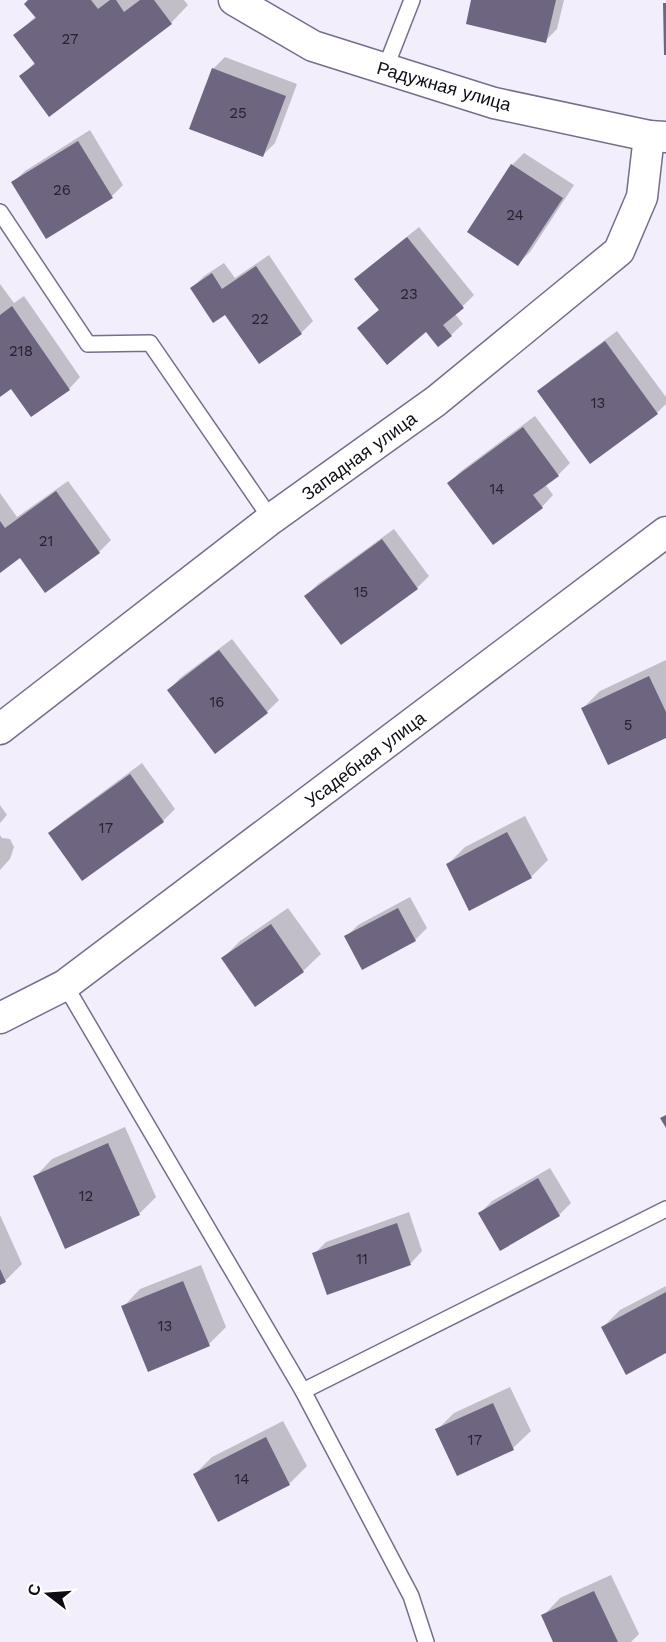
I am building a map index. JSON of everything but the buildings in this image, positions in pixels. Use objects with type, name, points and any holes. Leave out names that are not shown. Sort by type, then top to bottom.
[{"type":"street","name":"Радужная улица","points":[[234,0],[313,46],[494,103],[658,137]]},
{"type":"street","name":"Западная улица","points":[[0,729],[272,519],[436,401],[619,251],[642,196],[658,137]]},
{"type":"street","name":"Усадебная улица","points":[[0,1018],[65,985],[664,540]]},
{"type":"lane","points":[[385,69],[412,0]]},
{"type":"lane","points":[[0,212],[88,344],[150,343],[272,519]]},
{"type":"lane","points":[[65,985],[303,1391],[411,1596],[426,1642]]},
{"type":"lane","points":[[303,1391],[666,1209]]}]
